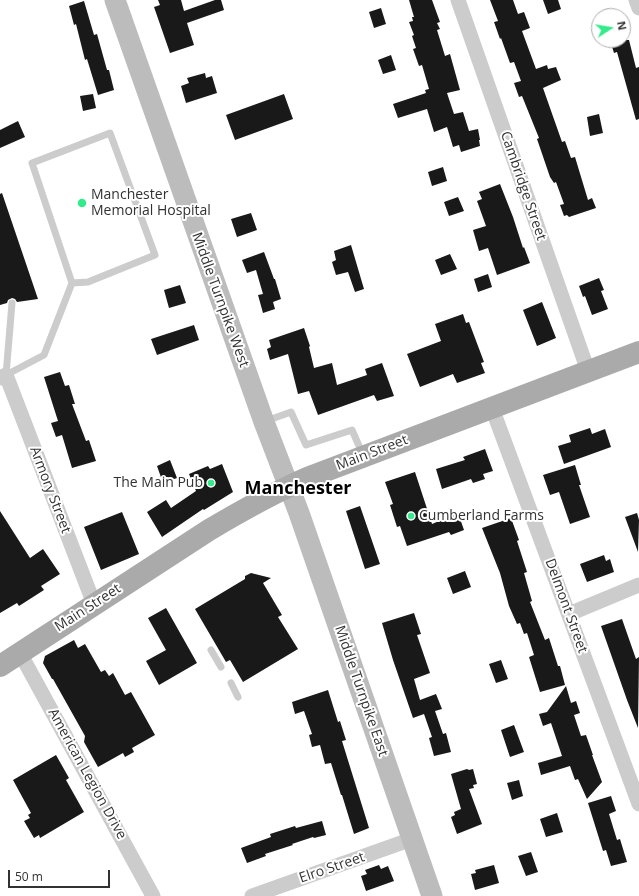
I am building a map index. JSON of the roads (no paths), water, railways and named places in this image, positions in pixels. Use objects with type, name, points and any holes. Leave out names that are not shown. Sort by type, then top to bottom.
[{"type":"main road","name":"Middle Turnpike West","points":[[115,0],[288,486]]},
{"type":"main road","name":"Main Street","points":[[0,666],[226,519],[261,499],[288,486],[364,456],[639,352]]},
{"type":"main road","name":"Middle Turnpike East","points":[[288,486],[432,896]]},
{"type":"street","name":"Cambridge Street","points":[[458,0],[588,371]]},
{"type":"street","points":[[636,0],[639,8]]},
{"type":"street","name":"Armory Street","points":[[3,376],[94,604]]},
{"type":"street","name":"Delmont Street","points":[[492,408],[639,804]]},
{"type":"street","points":[[569,614],[639,585]]},
{"type":"street","name":"American Legion Drive","points":[[20,652],[153,896]]},
{"type":"street","name":"Elro Street","points":[[252,896],[412,839]]},
{"type":"lane","points":[[3,376],[44,355],[72,283],[32,163],[110,133],[155,255],[88,282],[72,283]]},
{"type":"lane","points":[[3,376],[12,303]]},
{"type":"lane","points":[[264,422],[291,412],[306,445],[352,430],[364,456]]},
{"type":"lane","points":[[211,650],[222,668]]},
{"type":"lane","points":[[230,683],[238,697]]},
{"type":"place","name":"Manchester Memorial Hospital","points":[[82,203]]},
{"type":"place","name":"The Main Pub","points":[[211,483]]},
{"type":"place","name":"Cumberland Farms","points":[[411,516]]},
{"type":"district","name":"Manchester","points":[[298,489]]}]
